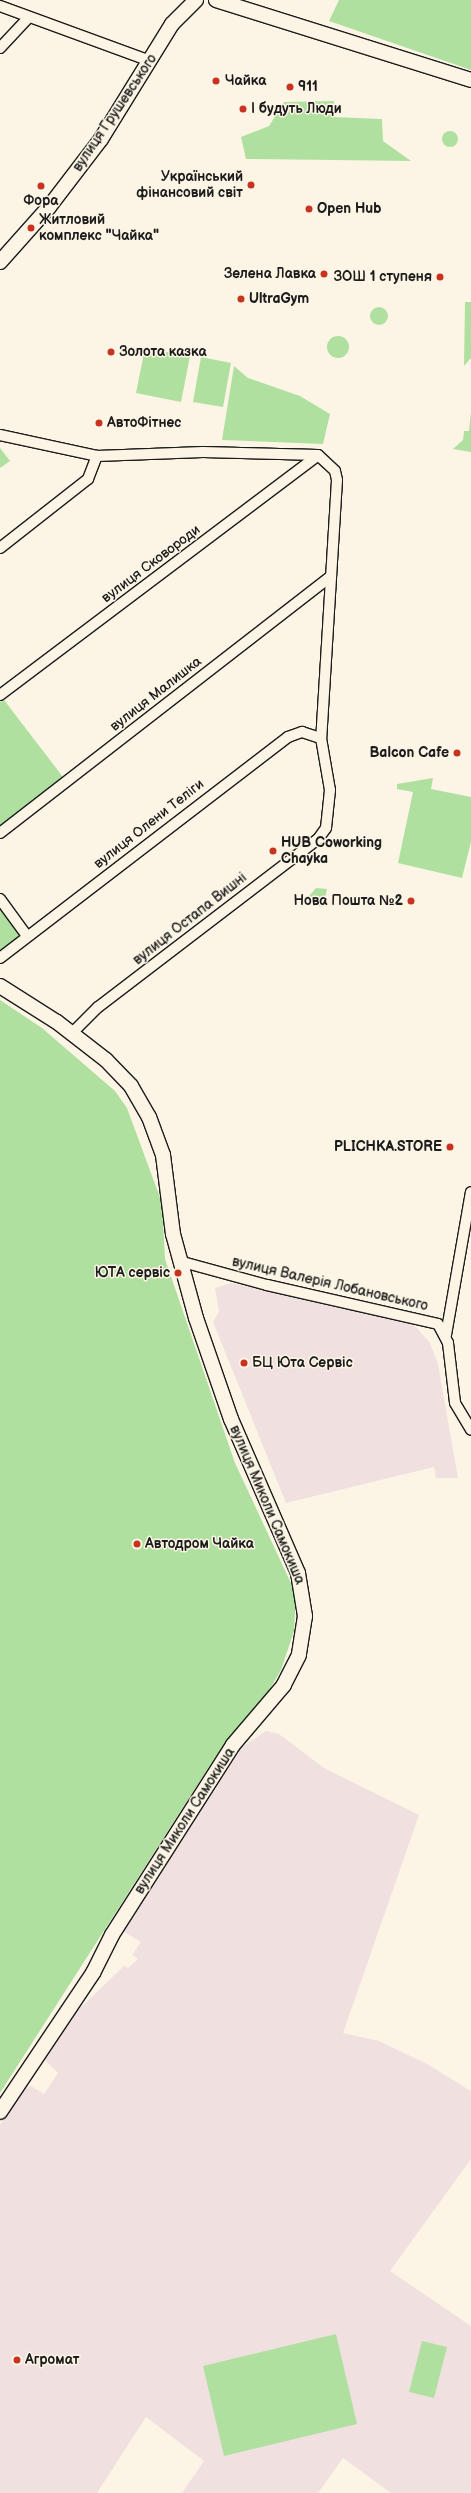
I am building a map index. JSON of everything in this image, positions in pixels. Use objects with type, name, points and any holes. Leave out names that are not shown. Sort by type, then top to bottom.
[{"type":"street","name":"вулиця Грушевського","points":[[0,262],[49,207],[100,139],[185,7],[196,0]]},
{"type":"street","points":[[216,0],[471,80]]},
{"type":"street","points":[[0,6],[150,61]]},
{"type":"street","points":[[0,48],[29,17]]},
{"type":"street","points":[[0,435],[97,456],[203,452],[318,455],[335,471],[337,480],[321,738]]},
{"type":"street","name":"вулиця Сковороди","points":[[0,695],[318,455]]},
{"type":"street","points":[[0,548],[88,479],[97,456]]},
{"type":"street","name":"вулиця Малишка","points":[[0,833],[330,577]]},
{"type":"street","name":"вулиця Олени Теліги","points":[[0,958],[288,737],[302,732],[321,738]]},
{"type":"street","name":"вулиця Остапа Вишні","points":[[72,1033],[98,1007],[318,839],[326,828],[330,790],[321,738]]},
{"type":"street","points":[[0,899],[27,936]]},
{"type":"street","name":"вулиця Миколи Самокиша","points":[[0,986],[72,1033],[120,1073],[149,1117],[163,1155],[179,1261],[221,1394],[298,1572],[304,1601],[302,1645],[284,1685],[233,1746],[112,1935],[93,1973],[0,2112]]},
{"type":"street","points":[[471,1192],[446,1335],[452,1393],[459,1413],[471,1430]]},
{"type":"street","name":"вулиця Валерія Лобановського","points":[[179,1261],[267,1285],[421,1319],[438,1324],[446,1335]]},
{"type":"shaded area","points":[[231,1283],[407,1320],[418,1329],[430,1343],[438,1364],[458,1478],[436,1478],[434,1467],[286,1503],[213,1322],[219,1312],[215,1288]]},
{"type":"shaded area","points":[[266,1731],[279,1734],[324,1768],[419,1815],[343,2033],[379,2041],[427,2064],[471,2091],[471,2159],[390,2271],[471,2326],[471,2493],[391,2493],[343,2458],[318,2493],[182,2493],[204,2461],[146,2417],[97,2493],[0,2493],[0,2125],[22,2090],[31,2086],[44,2094],[58,2073],[45,2060],[77,2011],[124,1966],[128,1968],[138,1959],[132,1955],[141,1942],[121,1930],[239,1749]]},
{"type":"green space","points":[[339,0],[471,0],[471,70],[329,21]]},
{"type":"green space","points":[[334,101],[333,117],[382,119],[383,141],[411,161],[246,159],[241,137],[269,126],[284,102]]},
{"type":"green space","points":[[450,131],[456,133],[458,139],[456,145],[450,147],[444,145],[442,139],[444,133]]},
{"type":"green space","points":[[465,302],[471,302],[471,358],[464,366]]},
{"type":"green space","points":[[379,307],[385,310],[388,316],[385,322],[379,325],[373,322],[370,316],[373,310]]},
{"type":"green space","points":[[338,336],[346,339],[349,347],[346,355],[338,358],[330,355],[327,347],[330,339]]},
{"type":"green space","points":[[145,348],[190,356],[181,402],[136,393]]},
{"type":"green space","points":[[201,357],[231,363],[223,407],[193,402]]},
{"type":"green space","points":[[234,366],[248,378],[300,396],[330,414],[323,444],[222,440]]},
{"type":"green space","points":[[471,412],[471,452],[453,449],[463,440],[464,431],[469,431]]},
{"type":"green space","points":[[0,448],[10,461],[0,468]]},
{"type":"green space","points":[[4,700],[63,777],[0,827],[0,702]]},
{"type":"green space","points":[[433,778],[431,789],[471,797],[471,842],[462,878],[398,863],[413,792],[397,789],[397,784]]},
{"type":"green space","points":[[316,888],[327,889],[323,907],[303,903]]},
{"type":"green space","points":[[0,905],[21,932],[20,939],[0,955]]},
{"type":"green space","name":"Автодром Чайка","points":[[0,1000],[42,1028],[115,1091],[127,1108],[162,1203],[165,1259],[235,1463],[296,1594],[294,1631],[281,1670],[264,1699],[214,1759],[0,2093]]},
{"type":"green space","points":[[336,2334],[357,2424],[224,2456],[203,2366]]},
{"type":"green space","points":[[422,2341],[447,2347],[434,2398],[409,2392]]},
{"type":"place","name":"Чайка","points":[[216,81]]},
{"type":"place","name":"911","points":[[290,87]]},
{"type":"place","name":"І будуть Люди","points":[[243,109]]},
{"type":"place","name":"Український фінансовий світ","points":[[251,185]]},
{"type":"place","name":"Фора","points":[[41,186]]},
{"type":"place","name":"Open Hub","points":[[309,209]]},
{"type":"place","name":"Житловий комплекс \"Чайка\"","points":[[31,228]]},
{"type":"place","name":"Зелена Лавка","points":[[324,274]]},
{"type":"place","name":"ЗОШ 1 ступеня","points":[[440,277]]},
{"type":"place","name":"UltraGym","points":[[241,299]]},
{"type":"place","name":"Золота казка","points":[[111,352]]},
{"type":"place","name":"АвтоФітнес","points":[[99,423]]},
{"type":"place","name":"Balcon Cafe","points":[[457,753]]},
{"type":"place","name":"HUB Coworking Chayka","points":[[273,851]]},
{"type":"place","name":"Нова Пошта №2","points":[[411,901]]},
{"type":"place","name":"PLICHKA.STORE","points":[[450,1147]]},
{"type":"place","name":"ЮТА сервіс","points":[[178,1273]]},
{"type":"place","name":"БЦ Юта Сервіс","points":[[244,1363]]},
{"type":"place","name":"Автодром Чайка","points":[[137,1544]]},
{"type":"place","name":"Агромат","points":[[17,2360]]}]
